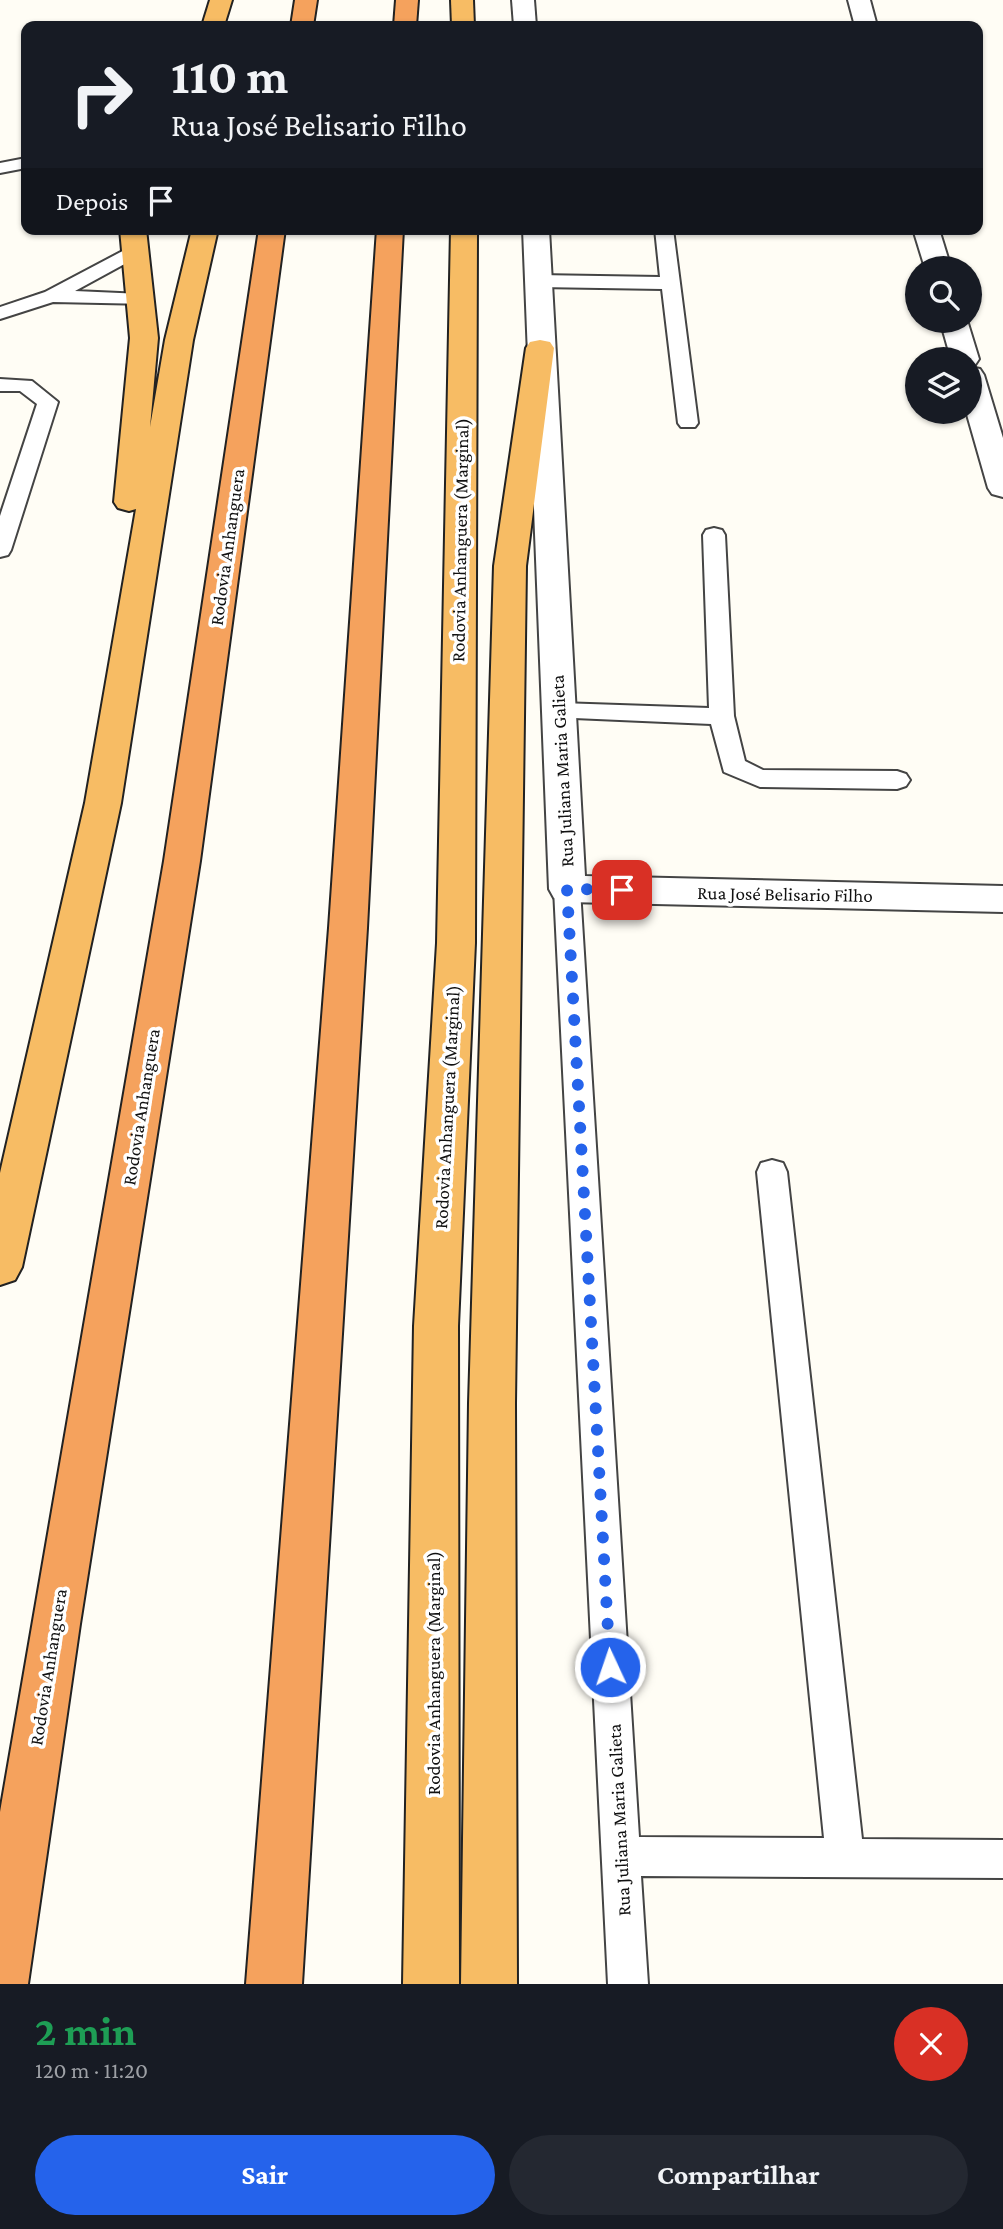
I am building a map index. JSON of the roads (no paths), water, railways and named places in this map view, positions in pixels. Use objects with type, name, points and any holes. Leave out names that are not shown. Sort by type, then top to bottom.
[{"type":"highway","points":[[214,21],[220,0]]},
{"type":"highway","points":[[303,21],[306,0]]},
{"type":"highway","points":[[405,21],[407,0]]},
{"type":"highway","points":[[462,0],[463,21]]},
{"type":"highway","points":[[103,803],[144,338],[133,235]]},
{"type":"highway","points":[[0,1267],[103,803],[179,340],[204,235]]},
{"type":"highway","name":"Rodovia Anhanguera","points":[[0,1984],[55,1624],[182,861],[271,235]]},
{"type":"highway","points":[[274,1984],[348,942],[390,235]]},
{"type":"highway","name":"Rodovia Anhanguera (Marginal)","points":[[431,1984],[436,1326],[456,943],[464,235]]},
{"type":"highway","points":[[489,1984],[492,1403],[510,566],[540,348]]},
{"type":"street","points":[[523,0],[525,21]]},
{"type":"street","points":[[859,0],[865,21]]},
{"type":"street","name":"Rua Juliana Maria Galieta","points":[[536,235],[567,889]]},
{"type":"street","points":[[928,235],[934,256]]},
{"type":"street","points":[[982,416],[1003,488]]},
{"type":"street","name":"Rua José Belisario Filho","points":[[567,889],[1003,898]]},
{"type":"lane","points":[[0,168],[21,166]]},
{"type":"lane","points":[[0,313],[52,296],[133,235]]},
{"type":"lane","points":[[665,235],[688,423]]},
{"type":"lane","points":[[538,281],[671,283]]},
{"type":"lane","points":[[52,296],[142,300]]},
{"type":"lane","points":[[0,385],[24,385],[48,402],[0,550]]},
{"type":"lane","points":[[714,535],[722,716],[733,766],[760,778],[897,780]]},
{"type":"lane","points":[[560,711],[722,716]]},
{"type":"lane","name":"Rua Juliana Maria Galieta","points":[[567,889],[628,1984]]},
{"type":"lane","points":[[772,1172],[845,1859]]},
{"type":"lane","points":[[621,1856],[1003,1860]]}]
